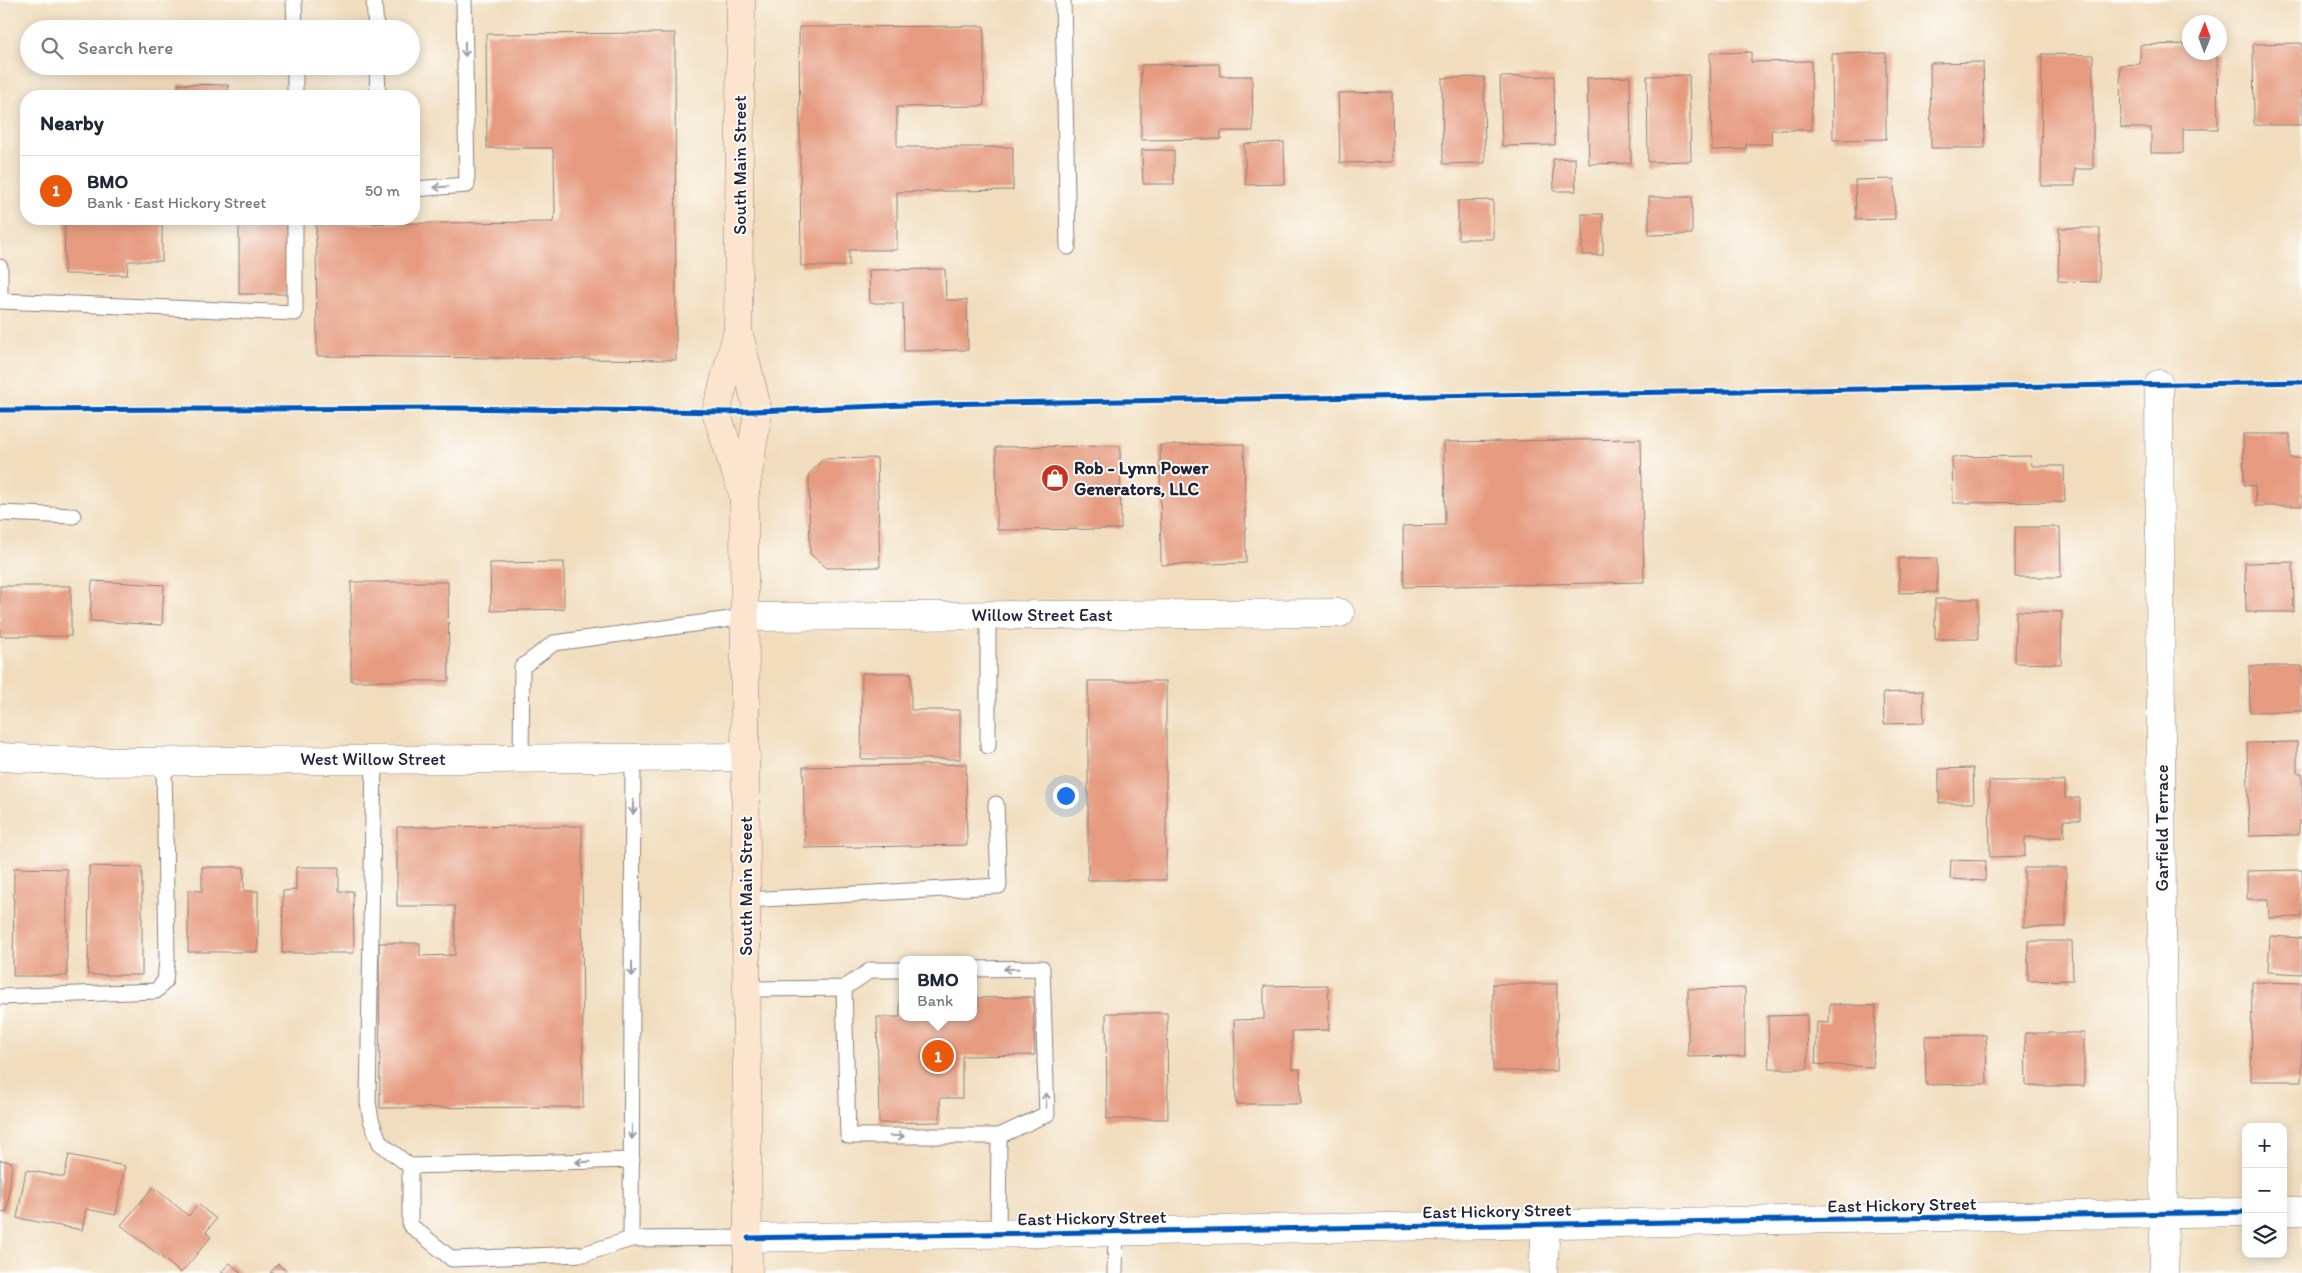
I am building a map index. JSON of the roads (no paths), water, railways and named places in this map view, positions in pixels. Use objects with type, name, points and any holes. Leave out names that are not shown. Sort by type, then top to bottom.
[{"type":"main road","name":"South Main Street","points":[[741,0],[738,330],[758,412],[744,499],[748,1273]]},
{"type":"main road","name":"South Main Street","points":[[738,330],[716,412],[744,499]]},
{"type":"street","name":"Garfield Terrace","points":[[2159,384],[2164,1273]]},
{"type":"street","name":"Willow Street East","points":[[745,617],[1340,613]]},
{"type":"street","name":"West Willow Street","points":[[0,757],[91,762],[746,757]]},
{"type":"street","points":[[2287,1211],[2302,1211]]},
{"type":"street","name":"East Hickory Street","points":[[748,1238],[2242,1212]]},
{"type":"street","name":"East Hickory Street","points":[[1543,1273],[1546,1224]]},
{"type":"lane","points":[[294,0],[295,20]]},
{"type":"lane","points":[[374,0],[375,20]]},
{"type":"lane","points":[[420,189],[467,185],[464,0]]},
{"type":"lane","points":[[1063,0],[1068,247]]},
{"type":"lane","points":[[295,75],[295,90]]},
{"type":"lane","points":[[377,75],[378,90]]},
{"type":"lane","points":[[0,267],[0,301],[295,313],[295,225]]},
{"type":"lane","points":[[0,513],[73,516]]},
{"type":"lane","points":[[988,616],[988,746]]},
{"type":"lane","points":[[521,758],[522,667],[554,643],[745,617]]},
{"type":"lane","points":[[631,1238],[633,758]]},
{"type":"lane","points":[[374,759],[368,1102],[371,1120],[380,1143],[410,1166],[632,1160]]},
{"type":"lane","points":[[0,997],[156,991],[165,980],[167,960],[164,761]]},
{"type":"lane","points":[[746,900],[999,886],[996,804]]},
{"type":"lane","points":[[844,988],[848,1136],[999,1136],[1046,1114],[1042,968],[977,969]]},
{"type":"lane","points":[[747,989],[844,988],[871,970],[899,970]]},
{"type":"lane","points":[[998,1234],[999,1136]]},
{"type":"lane","points":[[410,1166],[410,1225],[452,1259],[584,1254],[631,1238],[748,1238]]},
{"type":"lane","points":[[1115,1273],[1116,1232]]},
{"type":"place","name":"Rob - Lynn Power Generators, LLC","points":[[1055,478]]},
{"type":"place","name":"BMO","points":[[938,1056]]}]
